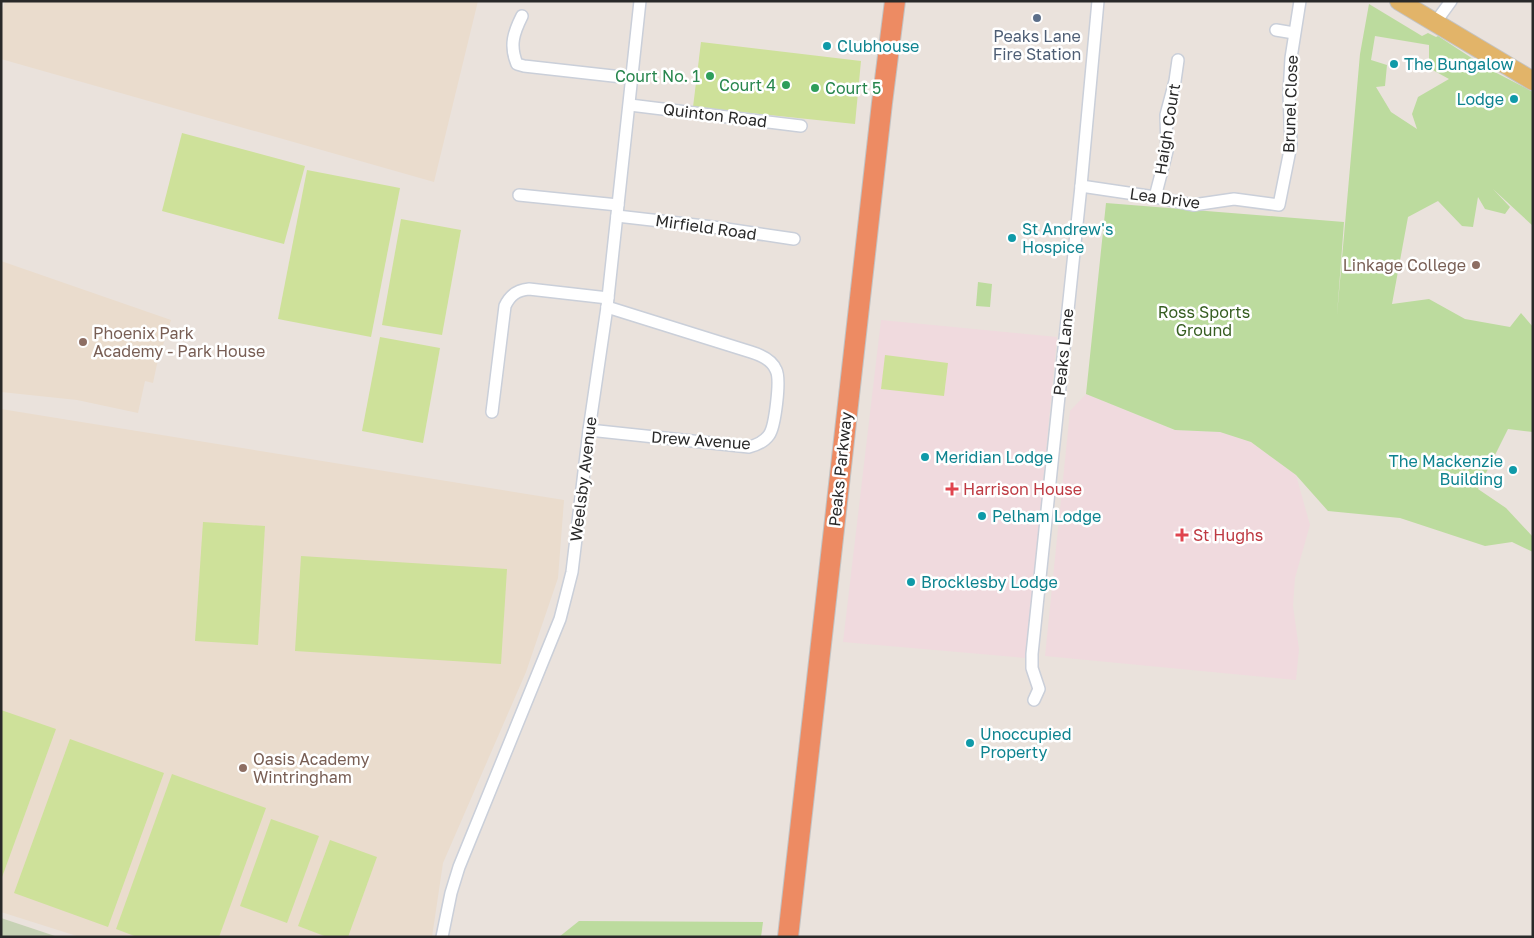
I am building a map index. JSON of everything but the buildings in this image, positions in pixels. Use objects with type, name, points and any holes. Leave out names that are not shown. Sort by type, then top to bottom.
[{"type":"highway","name":"Peaks Parkway","points":[[788,937],[895,1]]},
{"type":"main road","points":[[1399,1],[1533,81]]},
{"type":"street","name":"Weelsby Avenue","points":[[442,937],[451,892],[560,619],[572,572],[618,211],[640,1]]},
{"type":"street","name":"Peaks Lane","points":[[1034,700],[1039,689],[1032,668],[1032,654],[1081,186],[1098,1]]},
{"type":"street","name":"Brunel Close","points":[[1279,205],[1291,145],[1289,94],[1291,58],[1300,1]]},
{"type":"street","points":[[1435,24],[1451,1]]},
{"type":"street","points":[[522,16],[513,35],[514,56],[517,64],[631,78]]},
{"type":"street","name":"Brunel Close","points":[[1276,30],[1294,33]]},
{"type":"street","name":"Haigh Court","points":[[1155,197],[1165,162],[1167,140],[1166,115],[1175,82],[1178,60]]},
{"type":"street","name":"Quinton Road","points":[[630,105],[801,126]]},
{"type":"street","name":"Lea Drive","points":[[1081,186],[1155,197],[1193,205],[1234,199],[1279,205]]},
{"type":"street","name":"Mirfield Road","points":[[518,196],[794,239]]},
{"type":"street","points":[[492,412],[505,306],[513,294],[529,289],[607,303]]},
{"type":"street","name":"Drew Avenue","points":[[589,430],[749,447],[757,445],[764,440],[773,428],[778,381],[777,371],[771,362],[751,352],[607,303]]},
{"type":"shaded area","points":[[5,1],[478,1],[434,182],[1,59],[1,16]]},
{"type":"shaded area","name":"Phoenix Park Academy - Park House","points":[[1,261],[171,320],[153,383],[145,381],[138,413],[77,400],[1,392]]},
{"type":"shaded area","name":"Harrison House","points":[[881,320],[1057,337],[1026,658],[843,642]]},
{"type":"shaded area","name":"St Hughs","points":[[1086,394],[1174,430],[1220,432],[1251,442],[1296,475],[1310,525],[1295,578],[1293,606],[1299,649],[1296,680],[1045,656],[1070,411]]},
{"type":"shaded area","name":"Oasis Academy Wintringham","points":[[1,409],[564,500],[558,578],[526,672],[443,863],[432,937],[80,937],[1,912]]},
{"type":"green space","name":"Ross Sports Ground","points":[[1369,4],[1422,36],[1428,33],[1436,37],[1438,36],[1487,68],[1533,92],[1533,226],[1493,189],[1510,207],[1505,214],[1485,209],[1478,197],[1473,227],[1462,226],[1438,201],[1408,217],[1392,304],[1429,299],[1465,319],[1510,327],[1521,313],[1533,327],[1533,432],[1508,429],[1478,489],[1506,508],[1533,537],[1533,552],[1512,542],[1485,546],[1400,518],[1328,511],[1296,475],[1251,442],[1220,432],[1175,430],[1086,394],[1106,203],[1344,222],[1337,315],[1360,54]],"holes":[[[1375,36],[1429,45],[1429,68],[1449,79],[1418,97],[1412,114],[1417,129],[1391,112],[1376,87],[1385,86],[1387,65],[1371,60]]]},
{"type":"green space","points":[[701,42],[861,61],[855,124],[693,107]]},
{"type":"green space","points":[[182,133],[305,166],[284,244],[162,211]]},
{"type":"green space","points":[[307,170],[400,188],[371,337],[278,319]]},
{"type":"green space","points":[[401,219],[461,230],[442,335],[382,325]]},
{"type":"green space","points":[[978,282],[992,284],[990,307],[976,306]]},
{"type":"green space","points":[[380,337],[440,348],[423,443],[362,431]]},
{"type":"green space","points":[[885,355],[948,363],[944,396],[881,389]]},
{"type":"green space","points":[[203,522],[265,526],[258,645],[195,641]]},
{"type":"green space","points":[[301,556],[507,569],[501,664],[295,651]]},
{"type":"green space","points":[[1,710],[56,729],[1,880]]},
{"type":"green space","points":[[70,739],[164,773],[108,927],[14,893]]},
{"type":"green space","points":[[172,774],[266,808],[219,937],[137,937],[116,929]]},
{"type":"green space","points":[[271,819],[319,836],[287,923],[240,906]]},
{"type":"green space","points":[[330,840],[377,857],[348,937],[327,937],[298,926]]},
{"type":"green space","points":[[1,918],[58,937],[1,937]]},
{"type":"green space","points":[[579,921],[763,922],[761,937],[559,937]]},
{"type":"place","name":"Peaks Lane Fire Station","points":[[1037,18]]},
{"type":"place","name":"Clubhouse","points":[[827,46]]},
{"type":"place","name":"The Bungalow","points":[[1394,64]]},
{"type":"place","name":"Court No. 1","points":[[710,76]]},
{"type":"place","name":"Court 4","points":[[786,85]]},
{"type":"place","name":"Court 5","points":[[815,88]]},
{"type":"place","name":"Lodge","points":[[1514,99]]},
{"type":"place","name":"St Andrew's Hospice","points":[[1012,238]]},
{"type":"place","name":"Linkage College","points":[[1476,265]]},
{"type":"place","name":"Phoenix Park Academy - Park House","points":[[83,342]]},
{"type":"place","name":"Meridian Lodge","points":[[925,457]]},
{"type":"place","name":"The Mackenzie Building","points":[[1513,470]]},
{"type":"place","name":"Harrison House","points":[[952,489]]},
{"type":"place","name":"Pelham Lodge","points":[[982,516]]},
{"type":"place","name":"St Hughs","points":[[1182,535]]},
{"type":"place","name":"Brocklesby Lodge","points":[[911,582]]},
{"type":"place","name":"Unoccupied Property","points":[[970,743]]},
{"type":"place","name":"Oasis Academy Wintringham","points":[[243,768]]}]
